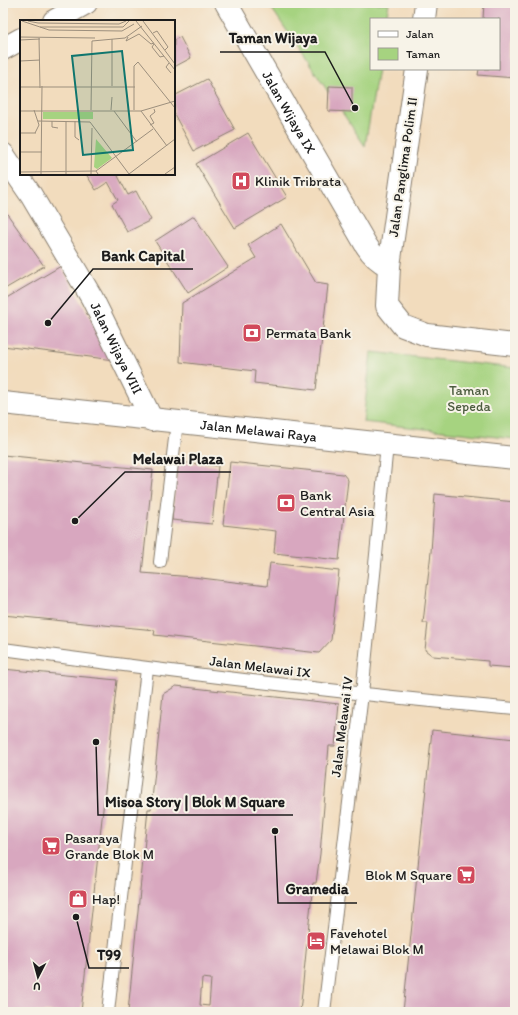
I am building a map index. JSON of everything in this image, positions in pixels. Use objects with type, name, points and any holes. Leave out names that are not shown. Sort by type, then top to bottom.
[{"type":"street","points":[[56,20],[86,3]]},
{"type":"street","name":"Jalan Wijaya IX","points":[[226,3],[366,245],[373,256],[380,262],[389,266]]},
{"type":"street","points":[[424,18],[426,3]]},
{"type":"street","points":[[3,49],[20,40]]},
{"type":"street","name":"Jalan Panglima Polim II","points":[[389,266],[417,70]]},
{"type":"street","name":"Jalan Wijaya VIII","points":[[3,154],[31,195],[92,298],[152,420]]},
{"type":"street","points":[[389,266],[387,306],[403,326],[427,335],[515,345]]},
{"type":"street","name":"Jalan Melawai Raya","points":[[3,403],[515,458]]},
{"type":"lane","points":[[160,562],[177,422]]},
{"type":"lane","name":"Jalan Melawai IV","points":[[324,1012],[362,694],[387,445]]},
{"type":"lane","name":"Jalan Melawai IX","points":[[3,649],[147,669],[362,694],[515,709]]},
{"type":"lane","points":[[108,1012],[147,669]]},
{"type":"green space","points":[[268,3],[389,3],[386,18],[370,18],[370,70],[378,70],[365,146]]},
{"type":"green space","name":"Taman Sepeda","points":[[371,352],[515,368],[515,439],[363,422]]},
{"type":"building","points":[[484,3],[515,3],[515,78],[478,75],[479,70],[500,70],[500,18],[483,18]]},
{"type":"building","points":[[180,37],[191,58],[175,66],[175,40]]},
{"type":"building","points":[[207,79],[235,130],[194,151],[175,116],[175,95]]},
{"type":"building","points":[[329,86],[352,87],[352,112],[328,111]]},
{"type":"building","name":"Klinik Tribrata","points":[[248,133],[287,197],[235,228],[196,164]]},
{"type":"building","points":[[87,175],[119,175],[118,176],[128,195],[136,191],[151,220],[127,232],[112,204],[118,200],[108,182],[96,190]]},
{"type":"building","points":[[3,208],[44,266],[3,290]]},
{"type":"building","points":[[194,216],[228,267],[188,293],[155,241]]},
{"type":"building","name":"Permata Bank","points":[[281,224],[316,283],[328,285],[316,390],[254,383],[255,371],[180,362],[182,303],[256,258],[248,245]]},
{"type":"building","points":[[61,266],[114,360],[3,346],[3,300]]},
{"type":"building","points":[[3,455],[153,470],[142,573],[193,577],[267,586],[270,563],[339,571],[331,640],[319,653],[154,635],[155,630],[3,615]]},
{"type":"building","points":[[177,462],[218,466],[212,524],[172,520]]},
{"type":"building","name":"Bank Central Asia","points":[[230,462],[343,474],[348,480],[339,560],[274,553],[276,531],[223,525]]},
{"type":"building","points":[[435,494],[515,502],[514,668],[488,666],[488,661],[433,656],[425,650],[428,623],[423,623],[431,552]]},
{"type":"building","name":"Pasaraya Grande Blok M","points":[[3,669],[117,680],[81,1012],[3,1012]]},
{"type":"building","points":[[176,686],[339,704],[335,746],[329,746],[320,854],[316,883],[313,883],[300,1012],[128,1012],[148,809],[151,809],[163,694]],"holes":[[[202,978],[211,979],[209,1006],[200,1005]]]},
{"type":"building","name":"Blok M Square","points":[[432,730],[515,739],[515,1012],[403,1012]]},
{"type":"place","name":"Taman Wijaya","points":[[355,108]]},
{"type":"place","name":"Klinik Tribrata","points":[[241,181]]},
{"type":"place","name":"Bank Capital","points":[[48,323]]},
{"type":"place","name":"Permata Bank","points":[[252,333]]},
{"type":"place","name":"Bank Central Asia","points":[[286,503]]},
{"type":"place","name":"Melawai Plaza","points":[[75,521]]},
{"type":"place","name":"Misoa Story | Blok M Square","points":[[96,742]]},
{"type":"place","name":"Gramedia","points":[[275,831]]},
{"type":"place","name":"Pasaraya Grande Blok M","points":[[51,846]]},
{"type":"place","name":"Blok M Square","points":[[466,875]]},
{"type":"place","name":"Hap!","points":[[78,899]]},
{"type":"place","name":"T99","points":[[76,917]]},
{"type":"place","name":"Favehotel Melawai Blok M","points":[[316,941]]}]
